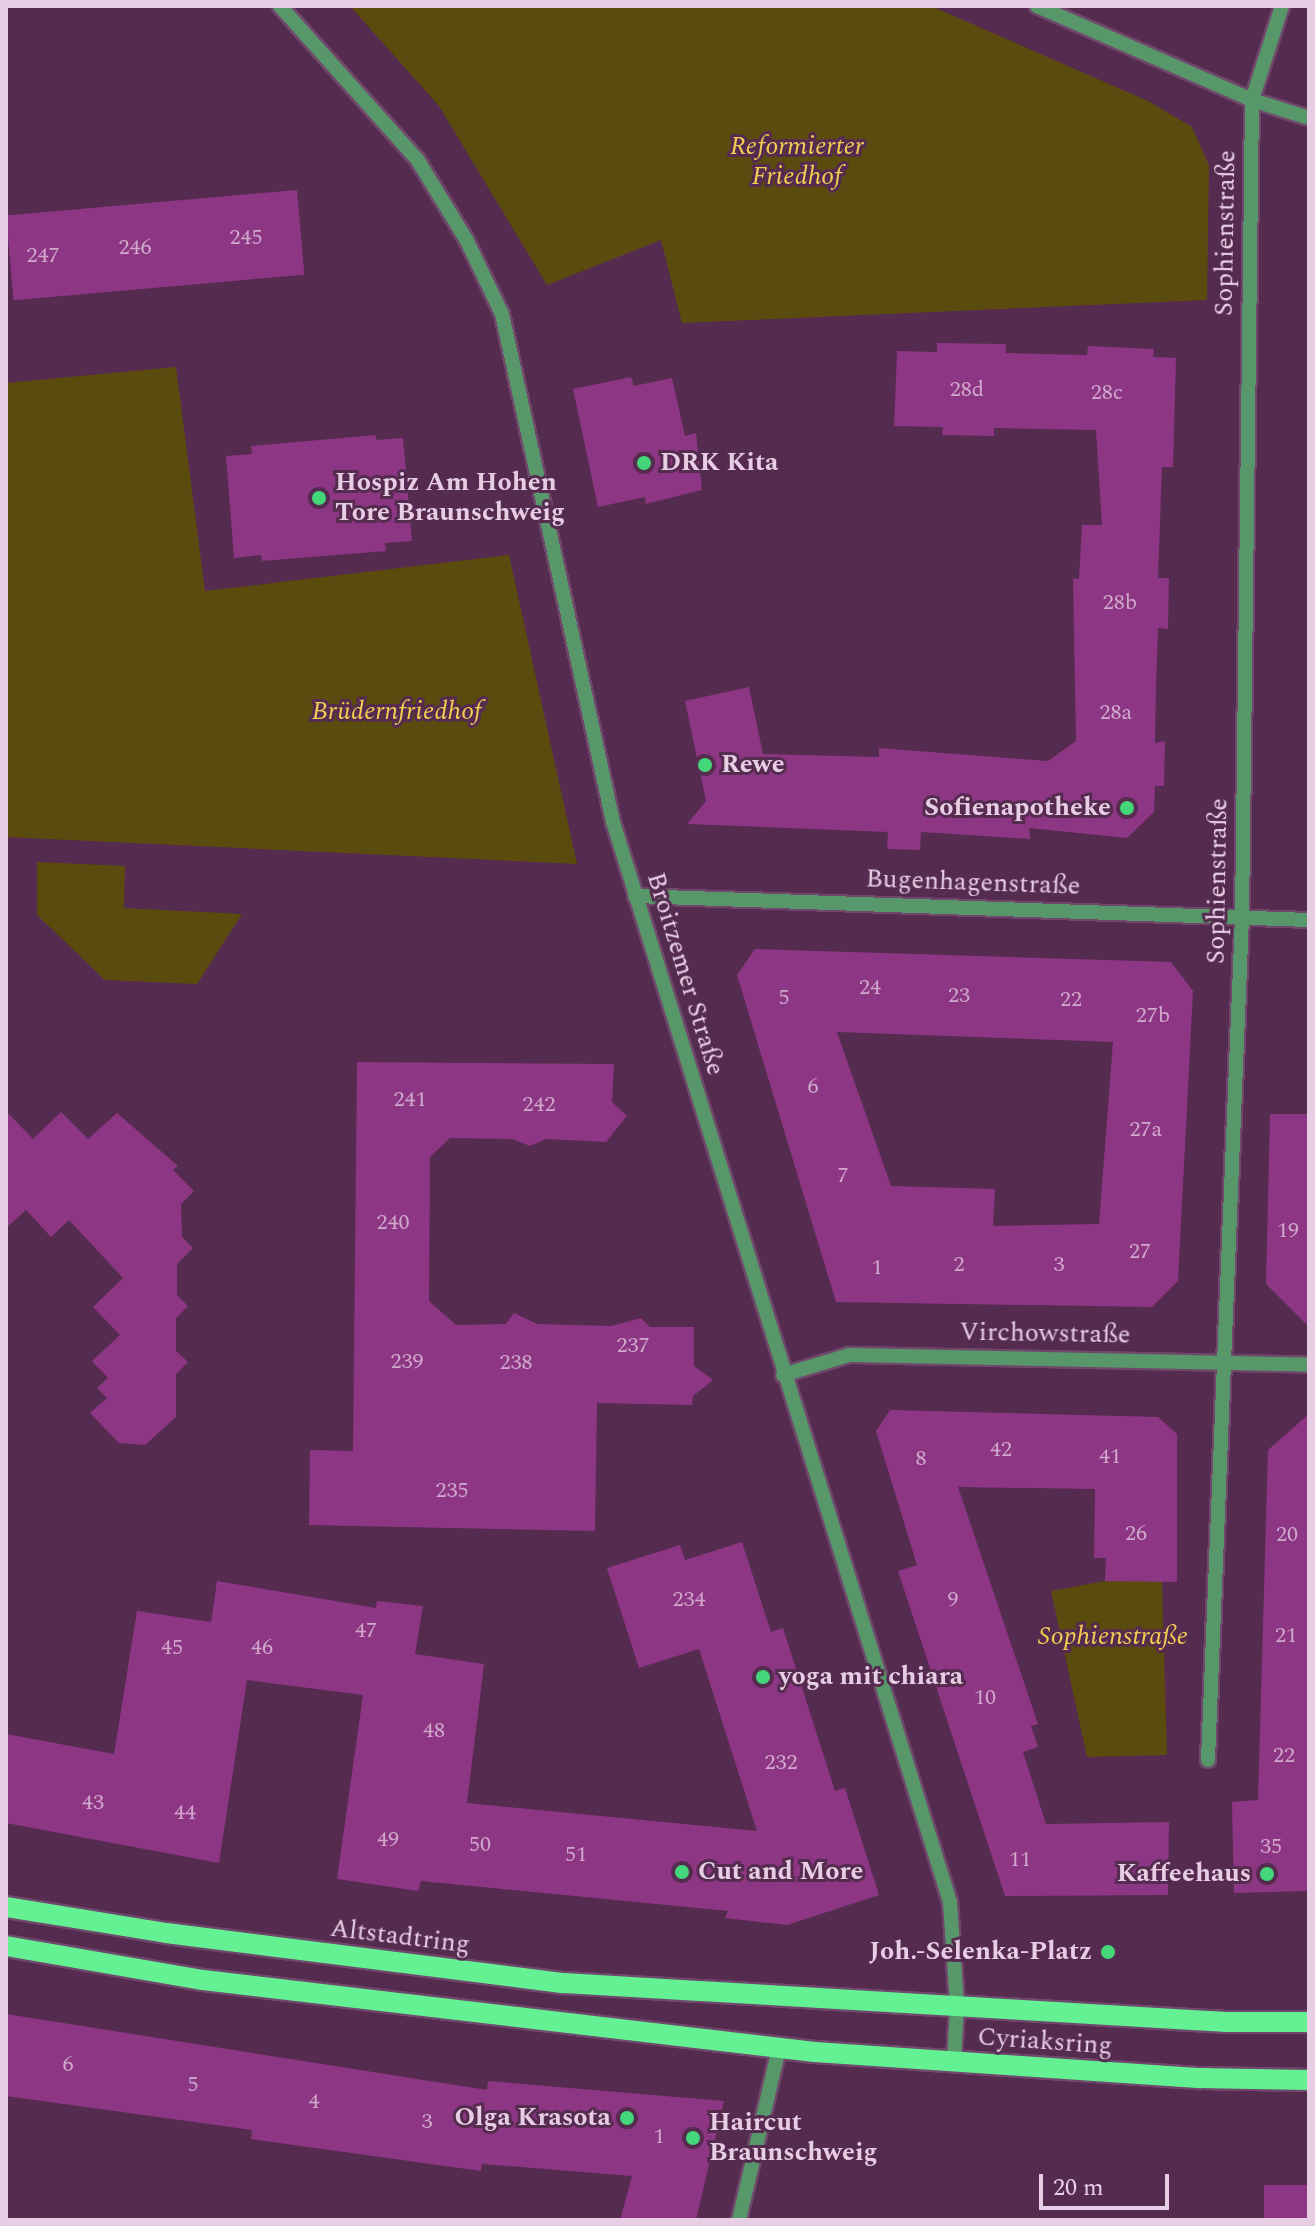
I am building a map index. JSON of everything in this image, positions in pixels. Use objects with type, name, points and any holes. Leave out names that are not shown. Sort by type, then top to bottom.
[{"type":"main road","name":"Altstadtring","points":[[6,1907],[212,1939],[564,1983],[790,1994]]},
{"type":"main road","points":[[6,1946],[203,1980],[779,2048]]},
{"type":"main road","name":"Cyriaksring","points":[[790,1994],[957,2006],[1309,2022]]},
{"type":"main road","name":"Cyriaksring","points":[[779,2048],[954,2062],[1309,2080]]},
{"type":"street","name":"Broitzemer Straße","points":[[280,6],[417,159],[467,241],[502,314],[613,822],[783,1375],[950,1902],[957,2006],[954,2062]]},
{"type":"street","points":[[1037,6],[1252,100],[1309,118]]},
{"type":"street","name":"Sophienstraße","points":[[1208,1760],[1227,1362],[1242,918],[1252,100],[1282,6]]},
{"type":"street","name":"Bugenhagenstraße","points":[[635,896],[1309,920]]},
{"type":"street","name":"Virchowstraße","points":[[783,1375],[849,1355],[1309,1365]]},
{"type":"street","points":[[739,2220],[779,2048]]},
{"type":"green space","name":"Reformierter Friedhof","points":[[350,6],[931,6],[1148,101],[1192,127],[1209,165],[1207,300],[682,323],[661,240],[547,285],[439,106]]},
{"type":"green space","name":"Brüdernfriedhof","points":[[176,367],[205,591],[509,555],[577,864],[6,837],[6,383]]},
{"type":"green space","points":[[37,862],[125,866],[124,908],[242,914],[197,984],[105,980],[37,915]]},
{"type":"green space","name":"Sophienstraße","points":[[1105,1581],[1162,1581],[1167,1755],[1087,1757],[1051,1591]]},
{"type":"building","points":[[297,190],[304,275],[14,300],[6,215]]},
{"type":"building","points":[[937,343],[1006,344],[1006,353],[1040,354],[1087,355],[1088,346],[1154,349],[1153,357],[1176,358],[1173,467],[1162,467],[1158,578],[1169,578],[1168,629],[1158,628],[1156,685],[1155,743],[1165,741],[1164,786],[1155,786],[1154,812],[1127,838],[1029,828],[1030,839],[921,832],[920,850],[887,849],[888,832],[687,824],[706,801],[685,701],[749,687],[763,754],[879,757],[879,748],[1048,761],[1076,741],[1073,578],[1079,579],[1082,525],[1102,525],[1096,430],[994,428],[994,436],[942,435],[943,427],[894,426],[897,351],[937,352]]},
{"type":"building","name":"DRK Kita","points":[[631,377],[634,386],[672,378],[685,436],[696,433],[702,490],[646,504],[645,497],[598,507],[573,389]]},
{"type":"building","name":"Hospiz Am Hohen Tore Braunschweig","points":[[376,435],[376,440],[403,438],[412,541],[385,543],[386,551],[262,561],[261,555],[234,558],[226,456],[252,454],[251,446]]},
{"type":"building","points":[[755,949],[1171,962],[1193,991],[1178,1281],[1152,1307],[836,1302],[737,975]],"holes":[[[837,1032],[1113,1042],[1099,1224],[993,1226],[995,1189],[891,1186]]]},
{"type":"building","points":[[357,1062],[614,1064],[612,1102],[627,1116],[606,1142],[546,1139],[530,1146],[512,1139],[450,1138],[430,1157],[429,1301],[456,1325],[506,1324],[514,1313],[537,1324],[611,1326],[641,1318],[650,1327],[694,1327],[694,1366],[713,1380],[693,1396],[692,1405],[597,1403],[595,1531],[309,1525],[310,1450],[353,1451]]},
{"type":"building","points":[[6,1111],[33,1139],[61,1112],[88,1139],[117,1113],[178,1166],[173,1170],[194,1191],[181,1204],[182,1237],[193,1248],[177,1264],[177,1295],[188,1306],[176,1318],[176,1351],[188,1362],[176,1374],[176,1417],[145,1445],[119,1443],[90,1413],[107,1398],[97,1388],[108,1378],[92,1361],[120,1335],[93,1307],[123,1278],[69,1220],[51,1237],[26,1210],[6,1228]]},
{"type":"building","points":[[1270,1114],[1309,1114],[1309,1327],[1266,1284]]},
{"type":"building","points":[[890,1410],[1158,1417],[1177,1434],[1177,1582],[1105,1581],[1106,1558],[1094,1558],[1095,1489],[958,1487],[1038,1724],[1031,1726],[1038,1747],[1023,1752],[1046,1824],[1169,1822],[1168,1895],[1005,1896],[898,1571],[917,1565],[876,1431]]},
{"type":"building","points":[[1309,1414],[1309,1891],[1234,1893],[1232,1802],[1258,1800],[1268,1450]]},
{"type":"building","points":[[742,1542],[771,1632],[783,1628],[835,1791],[845,1788],[879,1895],[787,1925],[725,1918],[728,1911],[421,1881],[418,1891],[337,1879],[363,1695],[247,1680],[219,1863],[6,1823],[6,1734],[114,1754],[137,1611],[211,1622],[217,1581],[376,1608],[377,1601],[423,1606],[415,1654],[484,1664],[467,1803],[757,1831],[699,1649],[639,1668],[607,1568],[680,1545],[685,1560]]},
{"type":"building","points":[[6,2014],[487,2090],[488,2081],[724,2101],[696,2220],[620,2220],[632,2176],[482,2164],[481,2171],[251,2139],[252,2130],[6,2096]]},
{"type":"building","points":[[1264,2185],[1309,2185],[1309,2220],[1264,2220]]},
{"type":"place","name":"DRK Kita","points":[[644,463]]},
{"type":"place","name":"Hospiz Am Hohen Tore Braunschweig","points":[[319,498]]},
{"type":"place","name":"Rewe","points":[[705,765]]},
{"type":"place","name":"Sofienapotheke","points":[[1127,808]]},
{"type":"place","name":"yoga mit chiara","points":[[763,1677]]},
{"type":"place","name":"Cut and More","points":[[682,1872]]},
{"type":"place","name":"Kaffeehaus","points":[[1267,1874]]},
{"type":"place","name":"Joh.-Selenka-Platz","points":[[1108,1952]]},
{"type":"place","name":"Olga Krasota","points":[[627,2118]]},
{"type":"place","name":"Haircut Braunschweig","points":[[693,2138]]}]
